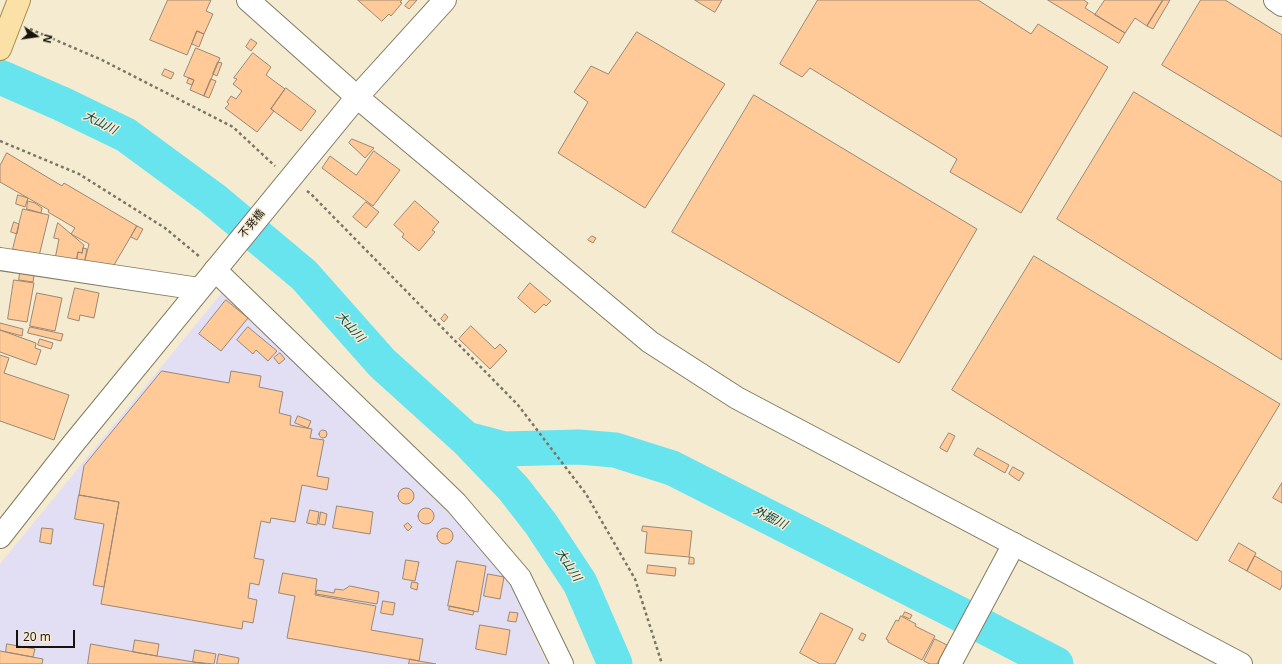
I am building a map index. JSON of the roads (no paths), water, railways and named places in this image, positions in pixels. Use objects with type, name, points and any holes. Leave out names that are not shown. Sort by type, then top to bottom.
[{"type":"main road","points":[[0,49],[19,0]]},
{"type":"street","points":[[248,0],[357,97],[650,342],[737,398],[1241,664]]},
{"type":"street","points":[[1275,0],[1282,5]]},
{"type":"street","name":"不発橋","points":[[0,537],[285,184],[357,97],[443,1]]},
{"type":"street","points":[[0,259],[199,289]]},
{"type":"street","points":[[220,265],[456,504],[520,578],[562,664]]},
{"type":"street","points":[[950,664],[1014,544]]},
{"type":"waterway","name":"大山川","points":[[0,77],[62,104],[126,135],[213,199],[304,275],[382,363],[466,439],[513,488],[541,524],[580,583],[615,664]]},
{"type":"waterway","name":"外掘川","points":[[466,439],[504,449],[579,447],[615,450],[672,468],[1056,664]]}]
